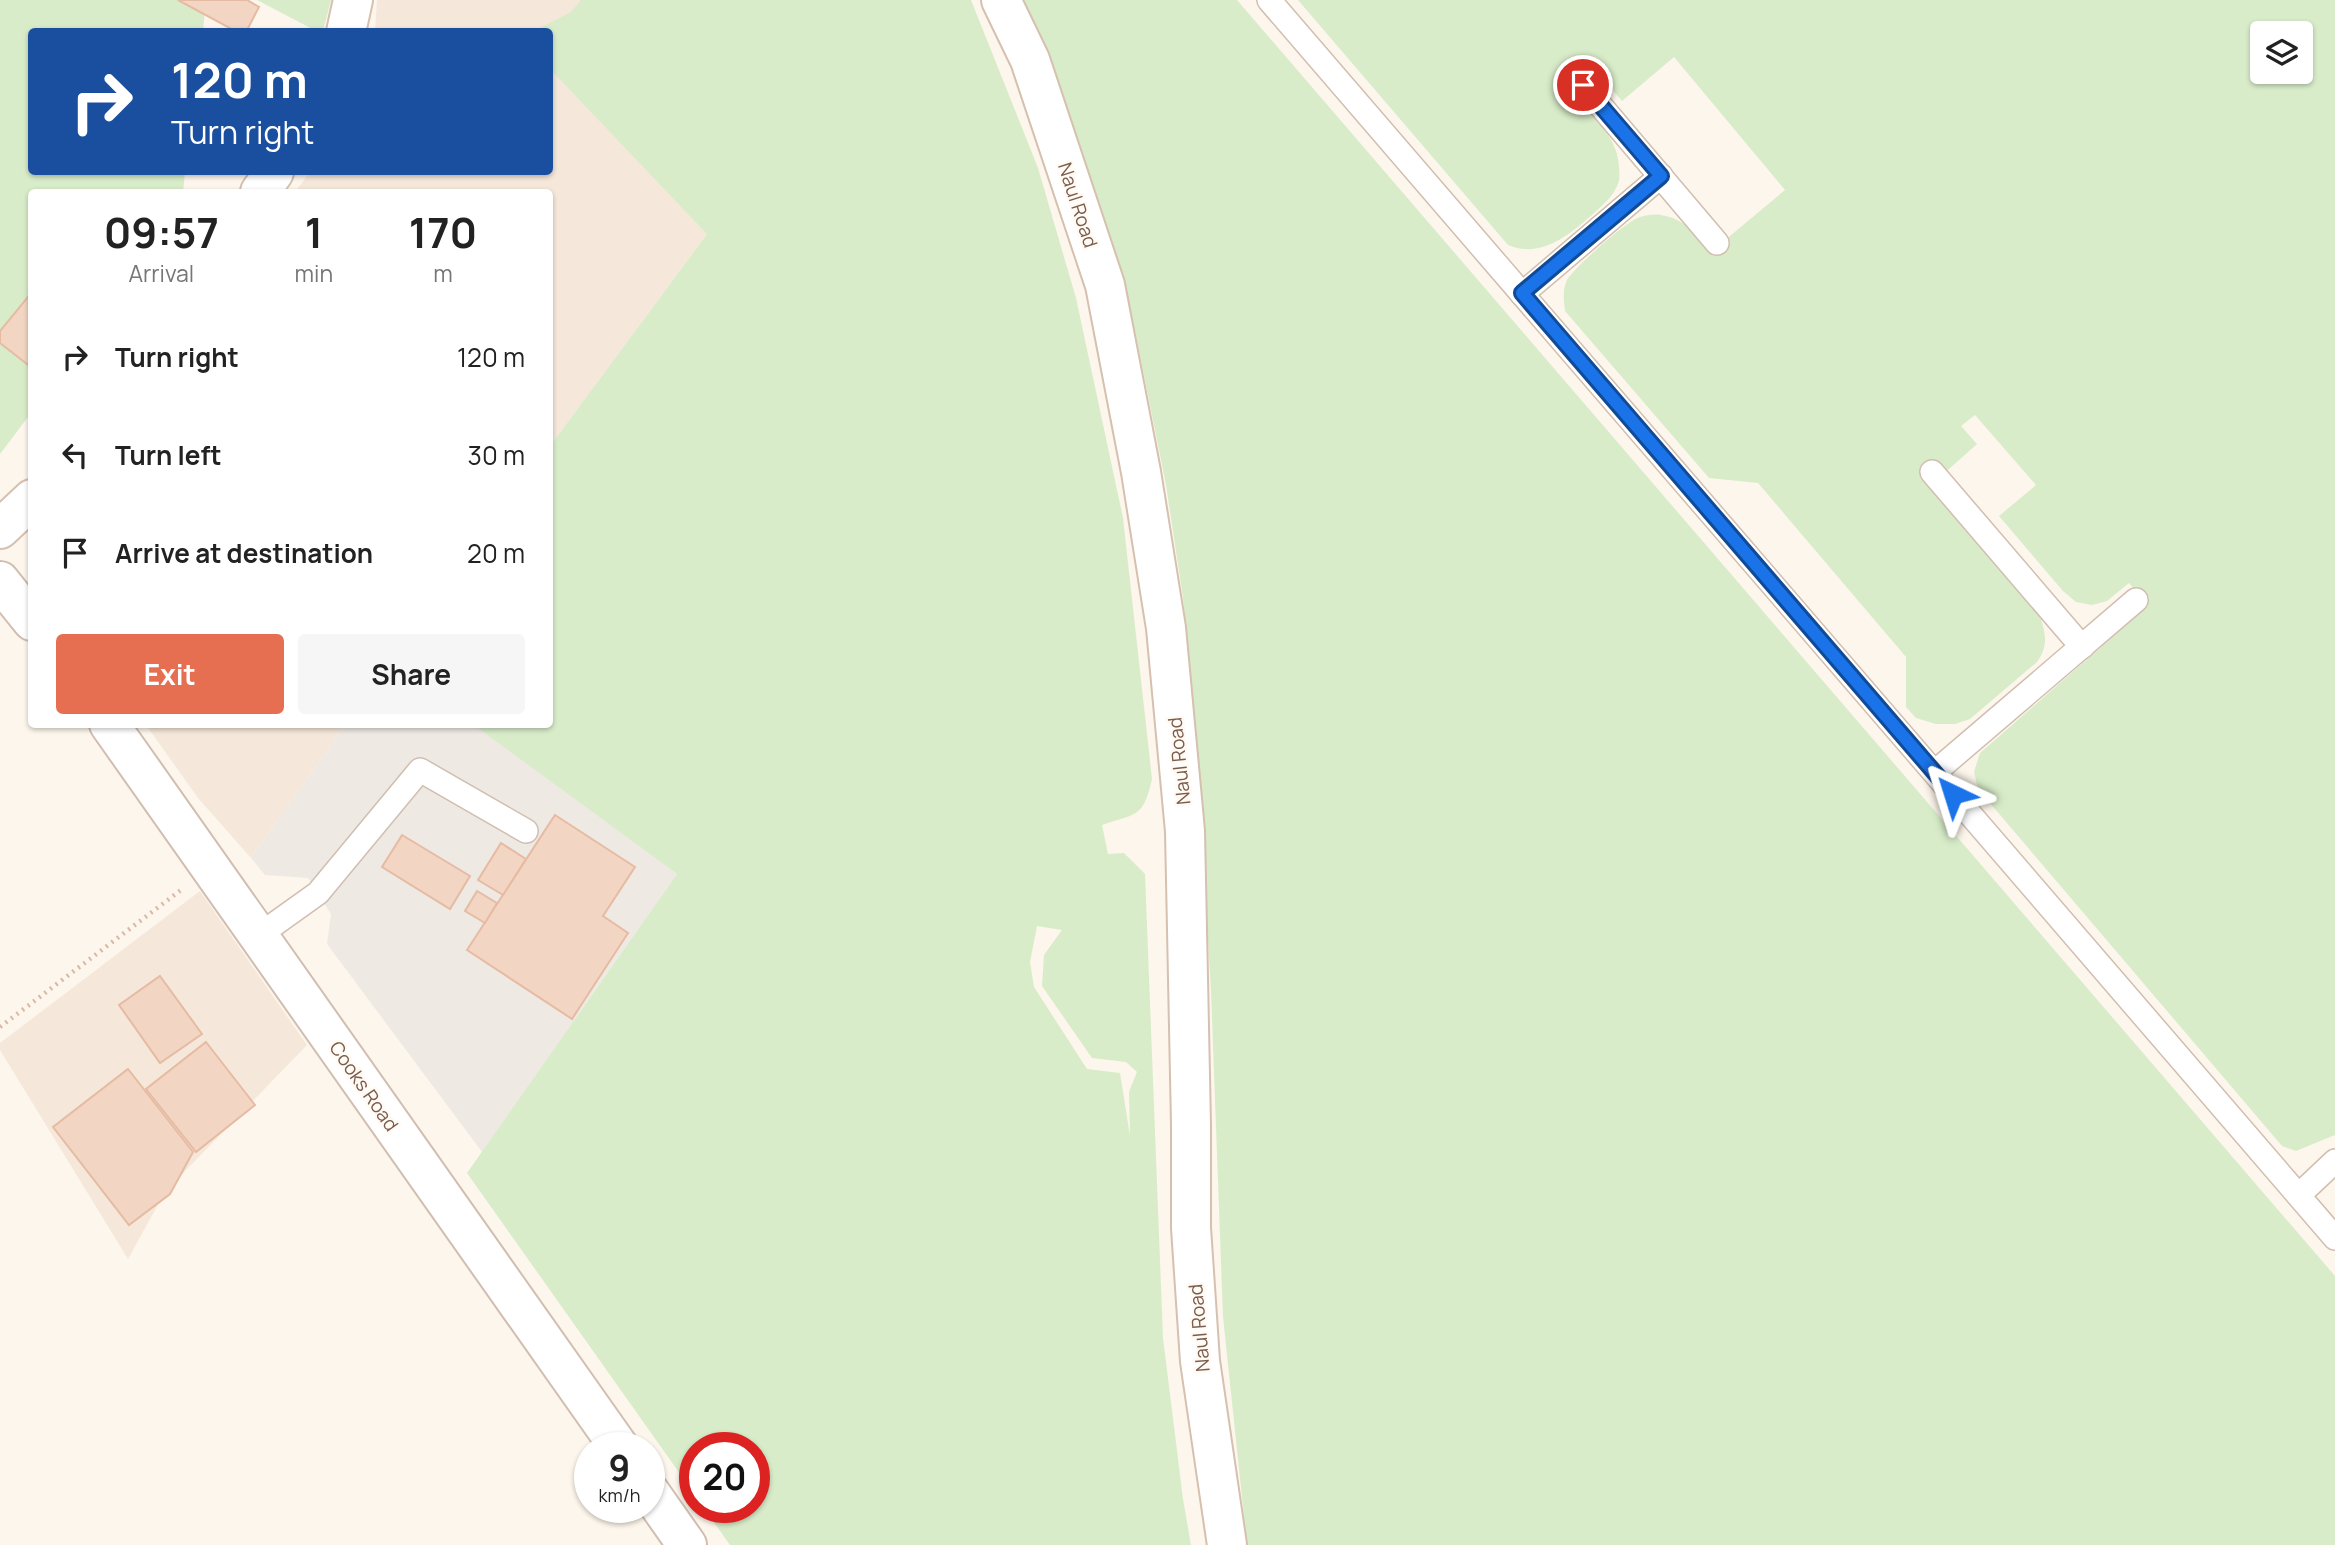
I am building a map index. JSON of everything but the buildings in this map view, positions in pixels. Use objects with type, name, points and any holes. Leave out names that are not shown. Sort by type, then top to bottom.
[{"type":"street","points":[[347,28],[353,0]]},
{"type":"street","name":"Naul Road","points":[[1001,0],[1030,60],[1105,285],[1141,472],[1166,628],[1185,831],[1191,1084],[1191,1228],[1200,1361],[1227,1545]]},
{"type":"street","points":[[0,529],[28,503]]},
{"type":"street","points":[[0,581],[28,616]]},
{"type":"street","name":"Cooks Road","points":[[112,728],[608,1432]]},
{"type":"street","points":[[665,1514],[687,1545]]},
{"type":"lane","points":[[1269,0],[2335,1238]]},
{"type":"lane","points":[[1583,85],[1717,243]]},
{"type":"lane","points":[[1522,293],[1661,176]]},
{"type":"lane","points":[[1932,472],[2082,647]]},
{"type":"lane","points":[[1935,772],[2136,600]]},
{"type":"lane","points":[[258,936],[318,893],[420,770],[526,831]]},
{"type":"lane","points":[[2298,1195],[2335,1161]]},
{"type":"path","points":[[0,1027],[210,868]]},
{"type":"shaded area","points":[[377,0],[626,0],[681,205],[707,234],[553,442],[553,189],[297,189],[308,175],[553,175],[553,28],[375,28]]},
{"type":"shaded area","points":[[148,728],[343,728],[251,858],[198,798]]},
{"type":"shaded area","points":[[343,728],[479,728],[677,874],[482,1152],[327,944],[331,914],[308,878],[265,875],[251,858]]},
{"type":"shaded area","points":[[200,891],[307,1045],[165,1192],[128,1259],[0,1050],[0,1043]]},
{"type":"green space","points":[[0,0],[206,0],[203,28],[28,28],[28,175],[185,175],[183,189],[28,189],[28,417],[0,454]]},
{"type":"green space","points":[[257,0],[331,0],[324,28],[310,28]]},
{"type":"green space","points":[[581,0],[971,0],[1038,168],[1076,298],[1123,518],[1152,779],[1145,801],[1136,813],[1102,825],[1108,854],[1124,853],[1145,874],[1163,1338],[1191,1545],[730,1545],[714,1523],[770,1523],[770,1432],[679,1432],[679,1472],[665,1453],[665,1432],[650,1432],[467,1173],[677,874],[478,728],[553,728],[553,442],[707,234],[553,72],[553,28],[540,28],[571,12]],"holes":[[[1037,926],[1062,930],[1044,955],[1042,986],[1092,1058],[1126,1062],[1137,1072],[1129,1092],[1130,1136],[1120,1073],[1087,1069],[1034,987],[1030,962]]]},
{"type":"green space","points":[[1023,0],[1237,0],[2335,1276],[2335,1545],[1247,1545],[1223,1317],[1211,991],[1197,756],[1183,598],[1166,485],[1135,331],[1068,109]]},
{"type":"green space","points":[[1298,0],[2335,0],[2335,1135],[2296,1151],[2282,1146],[1978,789],[1974,772],[1980,753],[2148,606],[2129,583],[2107,601],[2092,605],[2076,602],[2063,591],[1999,516],[2036,485],[1975,415],[1961,426],[1977,444],[1930,486],[2038,611],[2045,643],[2037,662],[1970,719],[1955,724],[1936,724],[1916,718],[1906,707],[1906,657],[1758,483],[1709,478],[1565,311],[1564,292],[1567,280],[1601,245],[1633,220],[1656,215],[1677,220],[1696,233],[1712,251],[1785,190],[1674,57],[1622,101],[1594,69],[1569,91],[1611,140],[1618,161],[1617,186],[1593,214],[1564,237],[1543,247],[1520,249],[1508,245]]},
{"type":"route","points":[[1583,85],[1661,176],[1522,293],[1953,794]]}]
